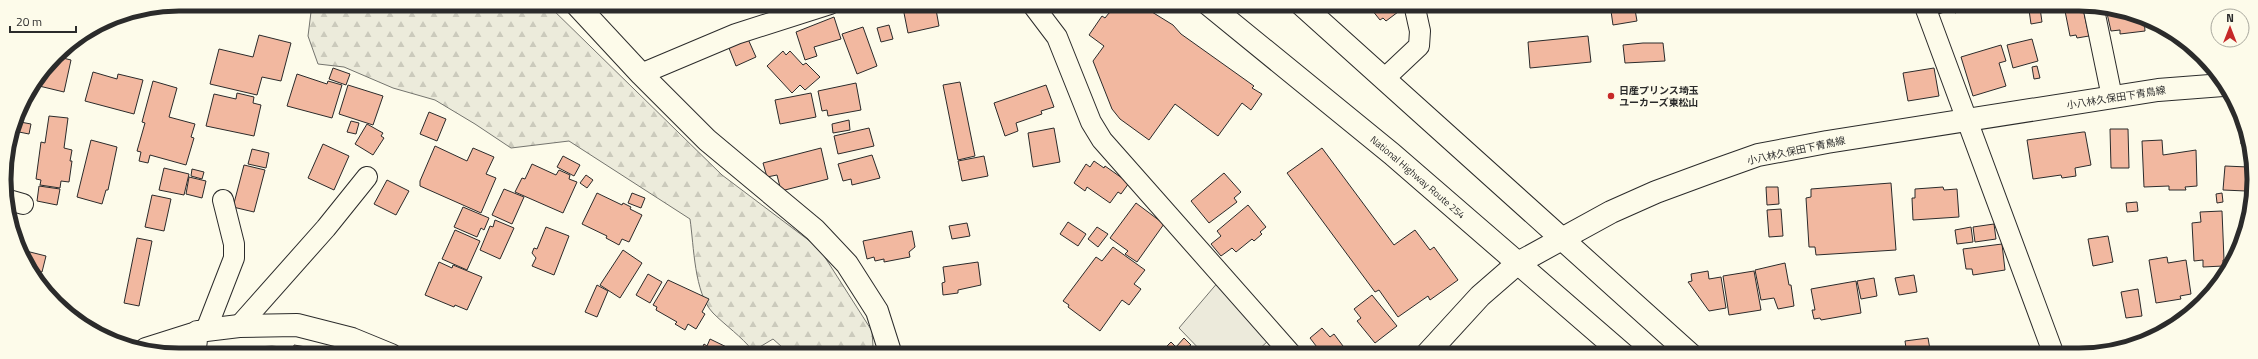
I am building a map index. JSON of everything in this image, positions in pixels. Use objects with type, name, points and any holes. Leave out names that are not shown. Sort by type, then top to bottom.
[{"type":"main road","points":[[582,11],[641,74],[707,140],[815,230],[846,264],[877,311],[889,348]]},
{"type":"main road","name":"National Highway Route 254","points":[[1217,11],[1392,154],[1616,348]]},
{"type":"main road","points":[[1309,11],[1683,348]]},
{"type":"main road","name":"小八林久保田下青鳥線","points":[[1432,348],[1480,296],[1518,263],[1611,212],[1656,192],[1758,156],[1827,142],[2112,97],[2158,90],[2218,85]]},
{"type":"main road","points":[[154,346],[202,331],[239,326],[297,326],[352,339],[374,348]]},
{"type":"main road","points":[[196,348],[202,331]]},
{"type":"street","points":[[641,74],[736,34],[808,11]]},
{"type":"street","points":[[1037,11],[1057,37],[1091,122],[1102,140],[1286,348]]},
{"type":"street","points":[[1384,79],[1419,46],[1420,31],[1416,11]]},
{"type":"street","points":[[1927,11],[2051,348]]},
{"type":"street","points":[[2094,11],[2112,97]]},
{"type":"street","points":[[239,326],[326,228],[367,177]]},
{"type":"street","points":[[202,331],[234,258],[234,244],[223,200]]},
{"type":"green space","points":[[311,11],[554,11],[722,175],[819,248],[872,331],[873,346],[866,348],[783,348],[773,339],[758,348],[750,348],[713,313],[702,294],[698,282],[690,219],[569,141],[511,148],[435,100],[393,88],[344,67],[318,64],[308,36]]},
{"type":"green space","points":[[272,346],[289,348],[245,348]]},
{"type":"shaded area","points":[[1219,281],[1270,339],[1260,348],[1198,348],[1179,328]]},
{"type":"building","points":[[904,11],[936,11],[939,26],[908,33]]},
{"type":"building","points":[[1113,11],[1150,11],[1173,25],[1181,34],[1254,86],[1252,88],[1262,94],[1251,110],[1242,103],[1218,136],[1175,104],[1149,140],[1120,119],[1112,109],[1093,61],[1104,46],[1089,35],[1102,16],[1105,18]]},
{"type":"building","points":[[1373,11],[1399,11],[1386,21],[1383,18],[1380,20]]},
{"type":"building","points":[[1611,11],[1635,11],[1637,21],[1613,25]]},
{"type":"building","points":[[1937,11],[1948,11],[1938,14]]},
{"type":"building","points":[[2029,11],[2040,11],[2042,22],[2031,24]]},
{"type":"building","points":[[2065,11],[2084,11],[2089,36],[2077,38],[2076,35],[2070,36]]},
{"type":"building","points":[[2107,13],[2144,25],[2145,31],[2120,34],[2120,30],[2111,31]]},
{"type":"building","points":[[834,17],[841,39],[814,47],[817,56],[805,60],[796,32]]},
{"type":"building","points":[[889,25],[893,39],[881,42],[877,28]]},
{"type":"building","points":[[863,27],[877,66],[857,74],[842,34]]},
{"type":"building","points":[[259,35],[291,43],[281,81],[262,77],[257,95],[210,84],[219,49],[253,57]]},
{"type":"building","points":[[1588,36],[1591,62],[1530,68],[1528,42]]},
{"type":"building","points":[[748,39],[756,57],[736,66],[727,43]]},
{"type":"building","points":[[2032,39],[2038,61],[2013,68],[2007,45]]},
{"type":"building","points":[[1663,43],[1665,61],[1625,63],[1623,45]]},
{"type":"building","points":[[2001,45],[2006,61],[1999,63],[2006,86],[1973,96],[1961,57]]},
{"type":"building","points":[[783,51],[786,55],[790,51],[803,65],[806,63],[820,77],[805,90],[800,85],[792,93],[767,66]]},
{"type":"building","points":[[62,58],[71,60],[64,92],[39,86]]},
{"type":"building","points":[[2037,66],[2040,78],[2034,79],[2032,67]]},
{"type":"building","points":[[333,68],[350,74],[346,85],[329,79]]},
{"type":"building","points":[[1934,68],[1939,96],[1908,101],[1903,73]]},
{"type":"building","points":[[93,72],[117,79],[118,74],[143,80],[134,114],[85,101]]},
{"type":"building","points":[[297,74],[327,84],[328,81],[342,85],[332,118],[287,106]]},
{"type":"building","points":[[153,81],[177,88],[169,117],[195,124],[191,137],[194,138],[186,165],[150,155],[148,163],[139,161],[141,152],[137,151],[145,123],[142,122]]},
{"type":"building","points":[[960,82],[975,156],[958,160],[943,85]]},
{"type":"building","points":[[856,83],[861,110],[828,116],[827,110],[822,111],[818,91]]},
{"type":"building","points":[[348,85],[383,96],[373,125],[339,114]]},
{"type":"building","points":[[1046,85],[1054,107],[1041,111],[1042,114],[1016,123],[1018,131],[1005,136],[994,103]]},
{"type":"building","points":[[237,93],[254,97],[253,103],[261,105],[254,136],[206,126],[214,94],[236,99]]},
{"type":"building","points":[[811,93],[816,117],[780,124],[775,100]]},
{"type":"building","points":[[429,112],[446,119],[437,141],[420,134]]},
{"type":"building","points":[[49,116],[68,118],[64,148],[72,150],[70,161],[72,161],[69,182],[61,181],[60,188],[40,185],[41,180],[36,179],[41,142],[45,143]]},
{"type":"building","points":[[849,120],[850,130],[833,133],[832,124]]},
{"type":"building","points":[[351,121],[359,123],[356,134],[347,132]]},
{"type":"building","points":[[21,122],[31,124],[29,134],[18,132]]},
{"type":"building","points":[[367,124],[383,133],[381,136],[384,138],[373,155],[355,144]]},
{"type":"building","points":[[869,128],[874,146],[838,154],[834,136]]},
{"type":"building","points":[[1054,128],[1060,162],[1033,167],[1028,133]]},
{"type":"building","points":[[2110,129],[2128,129],[2129,168],[2111,168]]},
{"type":"building","points":[[2085,132],[2091,165],[2075,168],[2076,176],[2062,178],[2061,175],[2033,179],[2027,140]]},
{"type":"building","points":[[91,140],[117,147],[108,190],[106,190],[102,204],[77,197]]},
{"type":"building","points":[[2162,140],[2163,155],[2196,150],[2197,186],[2185,187],[2186,190],[2169,190],[2169,186],[2144,187],[2142,141]]},
{"type":"building","points":[[323,144],[349,156],[334,190],[308,178]]},
{"type":"building","points":[[435,146],[467,161],[473,148],[494,157],[486,174],[496,178],[481,213],[420,186],[420,181]]},
{"type":"building","points":[[821,148],[828,179],[781,191],[777,175],[767,177],[763,163]]},
{"type":"building","points":[[1322,148],[1394,245],[1415,230],[1430,250],[1434,247],[1458,280],[1430,300],[1428,296],[1398,317],[1379,290],[1375,292],[1287,173]]},
{"type":"building","points":[[2244,148],[2247,165],[2245,165]]},
{"type":"building","points":[[252,149],[269,153],[266,168],[248,164]]},
{"type":"building","points":[[872,155],[880,178],[852,185],[851,179],[843,181],[838,164]]},
{"type":"building","points":[[563,156],[580,165],[574,176],[557,167]]},
{"type":"building","points":[[984,156],[988,176],[962,181],[958,161]]},
{"type":"building","points":[[1094,161],[1104,168],[1105,166],[1129,183],[1121,194],[1118,192],[1110,203],[1087,187],[1085,191],[1074,183],[1086,164],[1090,167]]},
{"type":"building","points":[[532,164],[556,175],[559,170],[570,175],[569,179],[577,182],[563,213],[515,192],[522,178],[525,179]]},
{"type":"building","points":[[244,165],[265,170],[254,212],[233,207]]},
{"type":"building","points":[[2225,166],[2247,167],[2246,191],[2223,190]]},
{"type":"building","points":[[164,168],[189,174],[184,195],[159,190]]},
{"type":"building","points":[[192,169],[204,172],[202,179],[191,176]]},
{"type":"building","points":[[1224,173],[1241,192],[1234,198],[1237,202],[1209,223],[1191,201]]},
{"type":"building","points":[[586,175],[593,180],[587,188],[580,183]]},
{"type":"building","points":[[189,177],[206,181],[202,198],[186,194]]},
{"type":"building","points":[[387,180],[409,191],[396,215],[374,204]]},
{"type":"building","points":[[1891,183],[1896,250],[1816,255],[1815,247],[1809,247],[1806,198],[1811,197],[1811,189]]},
{"type":"building","points":[[39,186],[60,189],[57,205],[37,201]]},
{"type":"building","points":[[1766,187],[1778,187],[1779,204],[1767,205]]},
{"type":"building","points":[[1943,187],[1944,190],[1957,189],[1959,217],[1913,220],[1912,198],[1915,198],[1915,189]]},
{"type":"building","points":[[504,189],[524,197],[512,224],[492,215]]},
{"type":"building","points":[[597,193],[622,205],[623,203],[631,207],[630,209],[642,215],[629,242],[622,239],[619,245],[606,238],[607,236],[582,224]]},
{"type":"building","points":[[632,193],[645,198],[641,208],[628,203]]},
{"type":"building","points":[[2222,193],[2223,202],[2217,203],[2216,194]]},
{"type":"building","points":[[152,195],[171,199],[164,231],[145,227]]},
{"type":"building","points":[[2137,202],[2138,211],[2127,212],[2126,203]]},
{"type":"building","points":[[1136,203],[1164,224],[1137,262],[1125,254],[1128,251],[1110,238]]},
{"type":"building","points":[[1248,205],[1266,227],[1260,232],[1262,234],[1254,241],[1252,239],[1236,252],[1232,248],[1221,256],[1211,244],[1221,236],[1217,231]]},
{"type":"building","points":[[463,207],[489,218],[484,230],[481,228],[477,237],[454,227]]},
{"type":"building","points":[[1781,209],[1783,236],[1769,237],[1767,210]]},
{"type":"building","points":[[2222,211],[2224,260],[2223,266],[2203,267],[2203,260],[2194,261],[2192,223],[2201,222],[2200,212]]},
{"type":"building","points":[[495,220],[514,228],[500,259],[480,250],[490,226],[493,227]]},
{"type":"building","points":[[1068,222],[1086,234],[1078,246],[1060,234]]},
{"type":"building","points":[[967,223],[970,236],[952,239],[949,226]]},
{"type":"building","points":[[1994,224],[1996,239],[1975,242],[1973,227]]},
{"type":"building","points":[[546,227],[569,236],[554,275],[532,266],[536,258],[532,253],[534,248],[537,249]]},
{"type":"building","points":[[1097,227],[1108,234],[1098,247],[1088,239]]},
{"type":"building","points":[[1971,227],[1973,242],[1957,244],[1955,230]]},
{"type":"building","points":[[455,230],[480,241],[467,270],[442,259]]},
{"type":"building","points":[[912,231],[915,247],[909,252],[910,257],[884,262],[884,259],[875,261],[874,257],[867,259],[863,241]]},
{"type":"building","points":[[2108,236],[2113,262],[2093,266],[2088,239]]},
{"type":"building","points":[[137,238],[152,241],[139,306],[124,303]]},
{"type":"building","points":[[2002,244],[2005,270],[1973,275],[1972,269],[1966,269],[1963,249]]},
{"type":"building","points":[[1113,247],[1145,270],[1134,284],[1141,289],[1129,305],[1122,300],[1100,331],[1068,307],[1069,305],[1063,301],[1096,257],[1102,261]]},
{"type":"building","points":[[623,250],[642,263],[620,298],[600,285]]},
{"type":"building","points":[[27,251],[46,256],[42,272],[38,271]]},
{"type":"building","points":[[2167,257],[2168,263],[2186,260],[2191,294],[2180,296],[2181,299],[2156,303],[2149,260]]},
{"type":"building","points":[[439,262],[452,268],[453,265],[482,277],[467,310],[455,305],[454,307],[425,295]]},
{"type":"building","points":[[978,262],[981,285],[958,290],[958,293],[943,295],[942,283],[945,282],[943,267]]},
{"type":"building","points":[[1785,263],[1789,285],[1791,285],[1794,306],[1778,309],[1774,298],[1761,300],[1755,270]]},
{"type":"building","points":[[1708,271],[1709,279],[1721,277],[1726,308],[1709,311],[1688,282],[1692,281],[1691,274]]},
{"type":"building","points":[[1754,271],[1761,310],[1729,315],[1723,276]]},
{"type":"building","points":[[648,274],[662,282],[650,303],[636,295]]},
{"type":"building","points":[[1914,275],[1917,292],[1899,295],[1895,278]]},
{"type":"building","points":[[1874,278],[1877,296],[1861,299],[1857,281]]},
{"type":"building","points":[[668,280],[709,299],[702,312],[705,314],[696,329],[688,324],[685,330],[675,324],[677,322],[656,310],[657,307],[653,305]]},
{"type":"building","points":[[1856,281],[1861,313],[1821,320],[1820,318],[1814,319],[1812,310],[1815,310],[1811,289]]},
{"type":"building","points":[[597,285],[608,291],[597,317],[585,312]]},
{"type":"building","points":[[2138,289],[2142,316],[2126,318],[2121,292]]},
{"type":"building","points":[[1372,295],[1397,326],[1375,343],[1357,321],[1361,318],[1354,309]]},
{"type":"building","points":[[1322,328],[1330,337],[1334,334],[1344,348],[1318,348],[1310,338]]},
{"type":"building","points":[[1184,338],[1191,345],[1188,347],[1189,348],[1165,348],[1171,342],[1176,347]]},
{"type":"building","points":[[1928,338],[1930,348],[1906,348],[1905,341]]},
{"type":"building","points":[[710,339],[729,348],[702,348],[704,344],[707,346]]},
{"type":"building","points":[[294,345],[312,348],[293,348]]},
{"type":"place","name":"日産プリンス埼玉 ユーカーズ東松山","points":[[1611,96]]}]
